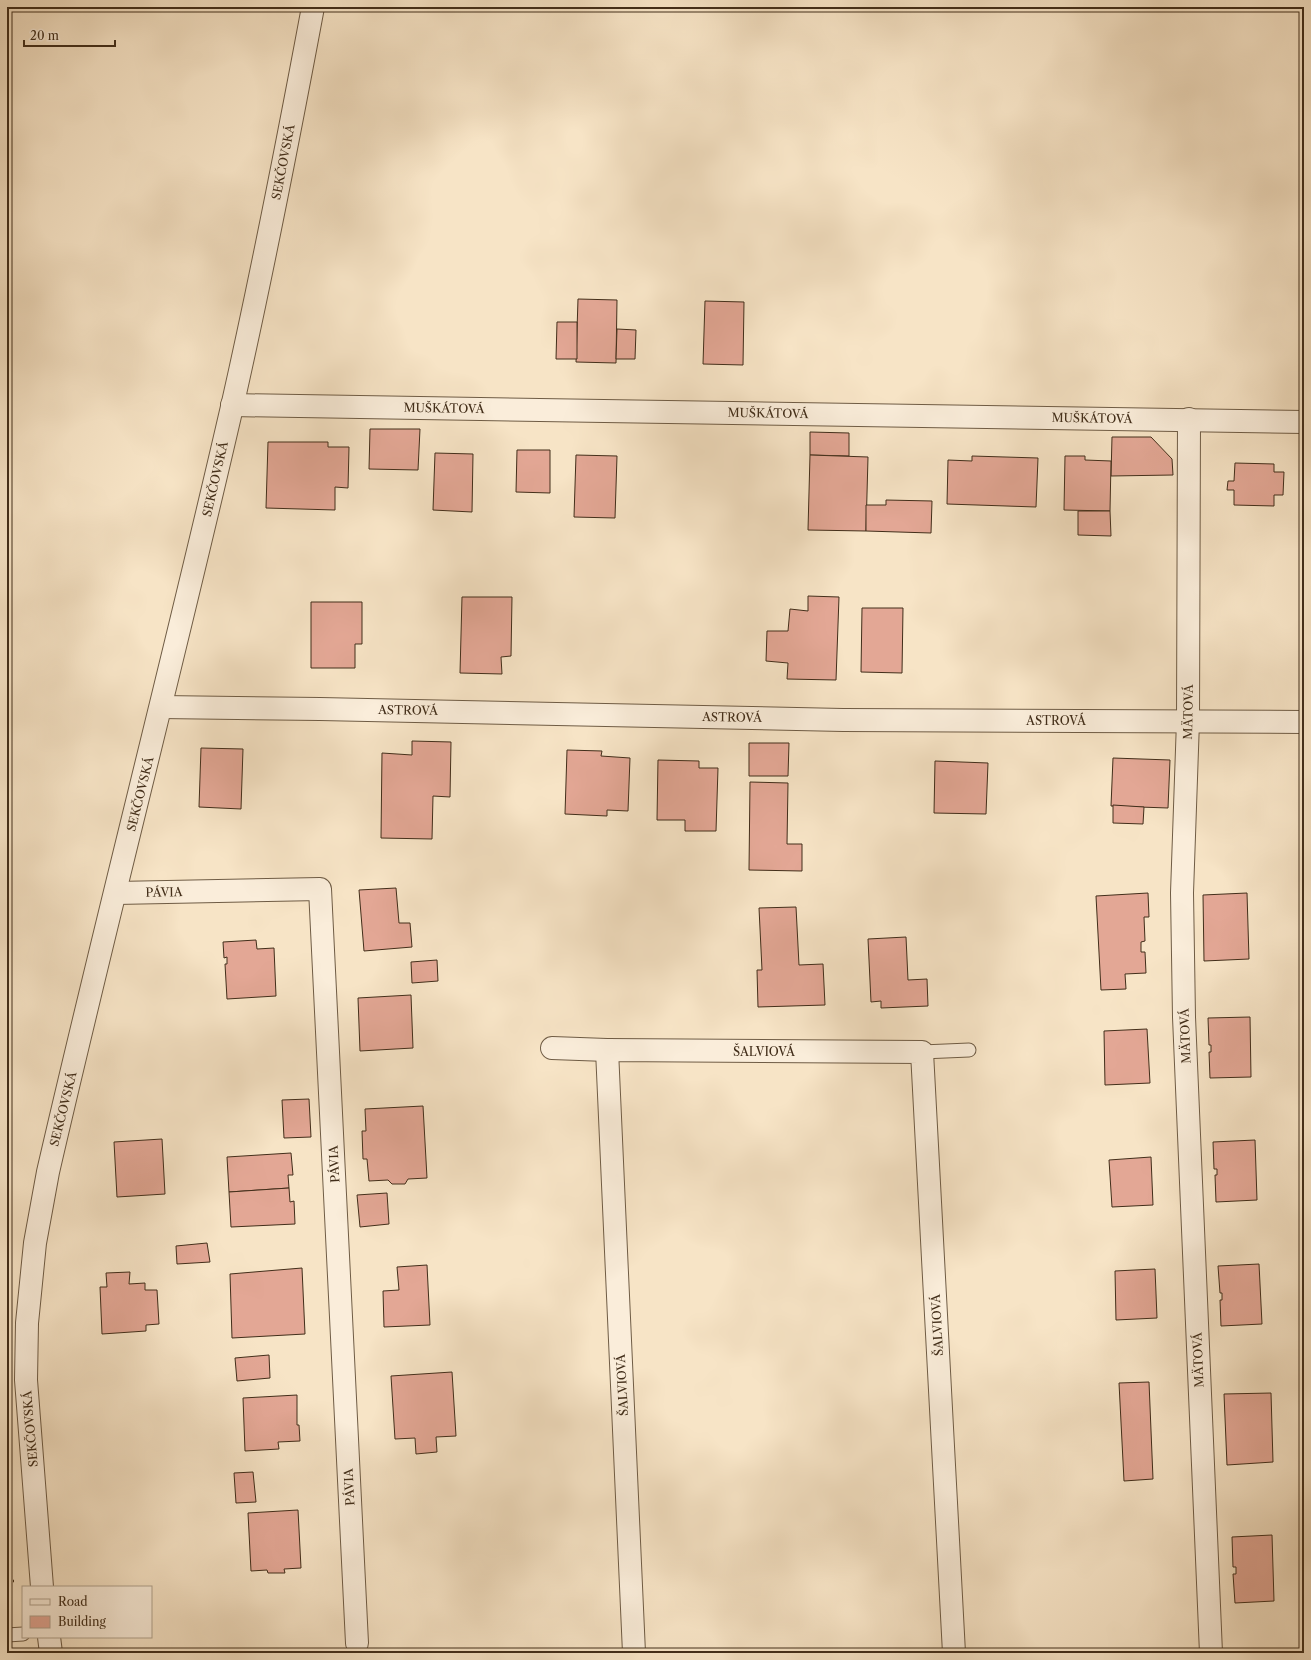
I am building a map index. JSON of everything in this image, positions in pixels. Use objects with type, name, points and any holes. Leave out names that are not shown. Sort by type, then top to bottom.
[{"type":"street","name":"SEKČOVSKÁ","points":[[42,1586],[26,1380],[27,1323],[35,1251],[48,1172],[161,707],[232,405],[283,164],[313,7]]},
{"type":"street","name":"MUŠKÁTOVÁ","points":[[232,405],[1304,422]]},
{"type":"street","name":"MÄTOVÁ","points":[[1189,419],[1188,720],[1182,893],[1184,1017],[1210,1653]]},
{"type":"street","name":"ASTROVÁ","points":[[161,707],[843,720],[1188,720],[1304,722]]},
{"type":"street","name":"PÁVIA","points":[[116,893],[320,889],[357,1643]]},
{"type":"street","points":[[552,1048],[607,1050]]},
{"type":"street","name":"ŠALVIOVÁ","points":[[634,1653],[607,1050],[922,1052],[954,1653]]},
{"type":"street","points":[[49,1638],[51,1653]]},
{"type":"lane","points":[[922,1052],[969,1050]]},
{"type":"lane","points":[[7,1635],[22,1634]]},
{"type":"building","points":[[578,299],[617,300],[616,363],[576,362]]},
{"type":"building","points":[[705,301],[744,302],[743,365],[703,364]]},
{"type":"building","points":[[557,322],[577,322],[577,359],[556,359]]},
{"type":"building","points":[[617,329],[636,330],[635,359],[616,359]]},
{"type":"building","points":[[370,429],[420,429],[418,470],[369,469]]},
{"type":"building","points":[[810,432],[849,433],[849,456],[810,455]]},
{"type":"building","points":[[1112,437],[1151,437],[1172,459],[1173,475],[1111,476]]},
{"type":"building","points":[[268,442],[328,442],[328,447],[349,447],[348,488],[335,487],[335,510],[266,508]]},
{"type":"building","points":[[517,450],[550,450],[550,493],[516,492]]},
{"type":"building","points":[[435,453],[473,454],[472,512],[433,510]]},
{"type":"building","points":[[576,455],[617,456],[615,518],[574,517]]},
{"type":"building","points":[[810,455],[868,457],[866,531],[808,530]]},
{"type":"building","points":[[972,456],[1038,458],[1036,507],[947,504],[948,460],[972,461]]},
{"type":"building","points":[[1065,456],[1085,456],[1085,460],[1111,461],[1110,511],[1064,510]]},
{"type":"building","points":[[1235,463],[1274,464],[1274,472],[1284,472],[1283,495],[1274,495],[1274,506],[1234,505],[1234,490],[1227,490],[1228,481],[1234,481]]},
{"type":"building","points":[[886,500],[932,501],[931,533],[866,531],[866,505],[886,505]]},
{"type":"building","points":[[1078,511],[1110,511],[1111,536],[1078,535]]},
{"type":"building","points":[[808,596],[839,597],[836,680],[787,679],[788,663],[766,661],[767,631],[788,631],[790,609],[808,611]]},
{"type":"building","points":[[462,597],[512,597],[511,656],[501,657],[502,674],[460,673]]},
{"type":"building","points":[[311,602],[362,602],[362,644],[355,644],[355,668],[311,668]]},
{"type":"building","points":[[862,608],[903,608],[902,673],[861,672]]},
{"type":"building","points":[[412,741],[451,742],[450,797],[433,796],[432,839],[381,838],[382,753],[412,755]]},
{"type":"building","points":[[749,743],[789,743],[788,776],[749,776]]},
{"type":"building","points":[[201,748],[243,749],[241,809],[199,807]]},
{"type":"building","points":[[567,750],[602,751],[601,756],[630,758],[628,811],[607,810],[607,816],[565,814]]},
{"type":"building","points":[[1113,758],[1170,760],[1168,808],[1111,806]]},
{"type":"building","points":[[658,760],[699,761],[699,768],[718,768],[716,831],[685,831],[685,820],[657,820]]},
{"type":"building","points":[[935,761],[988,763],[986,814],[934,813]]},
{"type":"building","points":[[750,782],[788,783],[787,844],[802,844],[802,871],[749,870]]},
{"type":"building","points":[[1113,805],[1144,807],[1143,824],[1113,823]]},
{"type":"building","points":[[396,888],[399,923],[410,923],[412,947],[364,951],[359,890]]},
{"type":"building","points":[[1148,893],[1149,917],[1144,917],[1145,941],[1141,942],[1141,952],[1145,952],[1146,973],[1125,974],[1126,989],[1101,990],[1096,896]]},
{"type":"building","points":[[1247,893],[1249,959],[1204,961],[1203,895]]},
{"type":"building","points":[[796,907],[799,965],[823,964],[825,1005],[758,1007],[757,970],[762,970],[759,908]]},
{"type":"building","points":[[906,937],[908,980],[927,979],[928,1006],[881,1008],[881,1001],[871,1002],[868,939]]},
{"type":"building","points":[[256,940],[257,949],[274,948],[276,996],[227,999],[225,964],[227,964],[227,957],[224,958],[223,942]]},
{"type":"building","points":[[437,960],[438,981],[412,983],[411,962]]},
{"type":"building","points":[[411,995],[413,1048],[360,1051],[358,998]]},
{"type":"building","points":[[1250,1017],[1251,1077],[1210,1078],[1209,1052],[1211,1052],[1211,1045],[1209,1045],[1208,1018]]},
{"type":"building","points":[[1147,1029],[1150,1083],[1105,1085],[1104,1031]]},
{"type":"building","points":[[309,1099],[311,1137],[284,1138],[282,1100]]},
{"type":"building","points":[[423,1106],[427,1178],[408,1179],[405,1184],[392,1184],[388,1180],[369,1181],[367,1159],[363,1159],[362,1131],[366,1131],[365,1109]]},
{"type":"building","points":[[162,1139],[165,1194],[117,1197],[114,1142]]},
{"type":"building","points":[[1255,1140],[1257,1200],[1216,1202],[1215,1175],[1217,1175],[1217,1169],[1214,1169],[1213,1142]]},
{"type":"building","points":[[291,1153],[293,1175],[288,1175],[289,1188],[229,1192],[227,1157]]},
{"type":"building","points":[[1151,1157],[1153,1205],[1112,1207],[1109,1160]]},
{"type":"building","points":[[289,1188],[290,1202],[294,1201],[295,1224],[231,1227],[229,1192]]},
{"type":"building","points":[[387,1193],[389,1224],[360,1227],[357,1195]]},
{"type":"building","points":[[207,1243],[210,1262],[177,1264],[176,1246]]},
{"type":"building","points":[[1259,1264],[1262,1324],[1221,1326],[1220,1300],[1222,1300],[1222,1293],[1220,1293],[1218,1266]]},
{"type":"building","points":[[427,1265],[430,1325],[384,1327],[383,1291],[399,1290],[397,1267]]},
{"type":"building","points":[[302,1268],[305,1334],[232,1338],[230,1274]]},
{"type":"building","points":[[1155,1269],[1157,1318],[1116,1320],[1115,1271]]},
{"type":"building","points":[[130,1272],[129,1284],[145,1283],[145,1290],[157,1290],[159,1324],[146,1325],[146,1331],[102,1334],[100,1287],[107,1287],[106,1273]]},
{"type":"building","points":[[269,1355],[270,1378],[237,1381],[235,1358]]},
{"type":"building","points":[[452,1372],[456,1436],[436,1437],[437,1452],[416,1454],[415,1438],[395,1439],[391,1376]]},
{"type":"building","points":[[1149,1382],[1153,1479],[1124,1481],[1119,1383]]},
{"type":"building","points":[[1271,1393],[1273,1462],[1227,1465],[1224,1394]]},
{"type":"building","points":[[297,1395],[297,1425],[299,1425],[300,1441],[278,1442],[279,1449],[245,1451],[243,1398]]},
{"type":"building","points":[[253,1472],[256,1502],[236,1503],[234,1473]]},
{"type":"building","points":[[298,1510],[301,1568],[284,1569],[285,1573],[268,1573],[267,1570],[251,1571],[248,1513]]},
{"type":"building","points":[[1272,1535],[1274,1601],[1235,1603],[1233,1574],[1236,1574],[1236,1567],[1233,1567],[1232,1537]]}]
